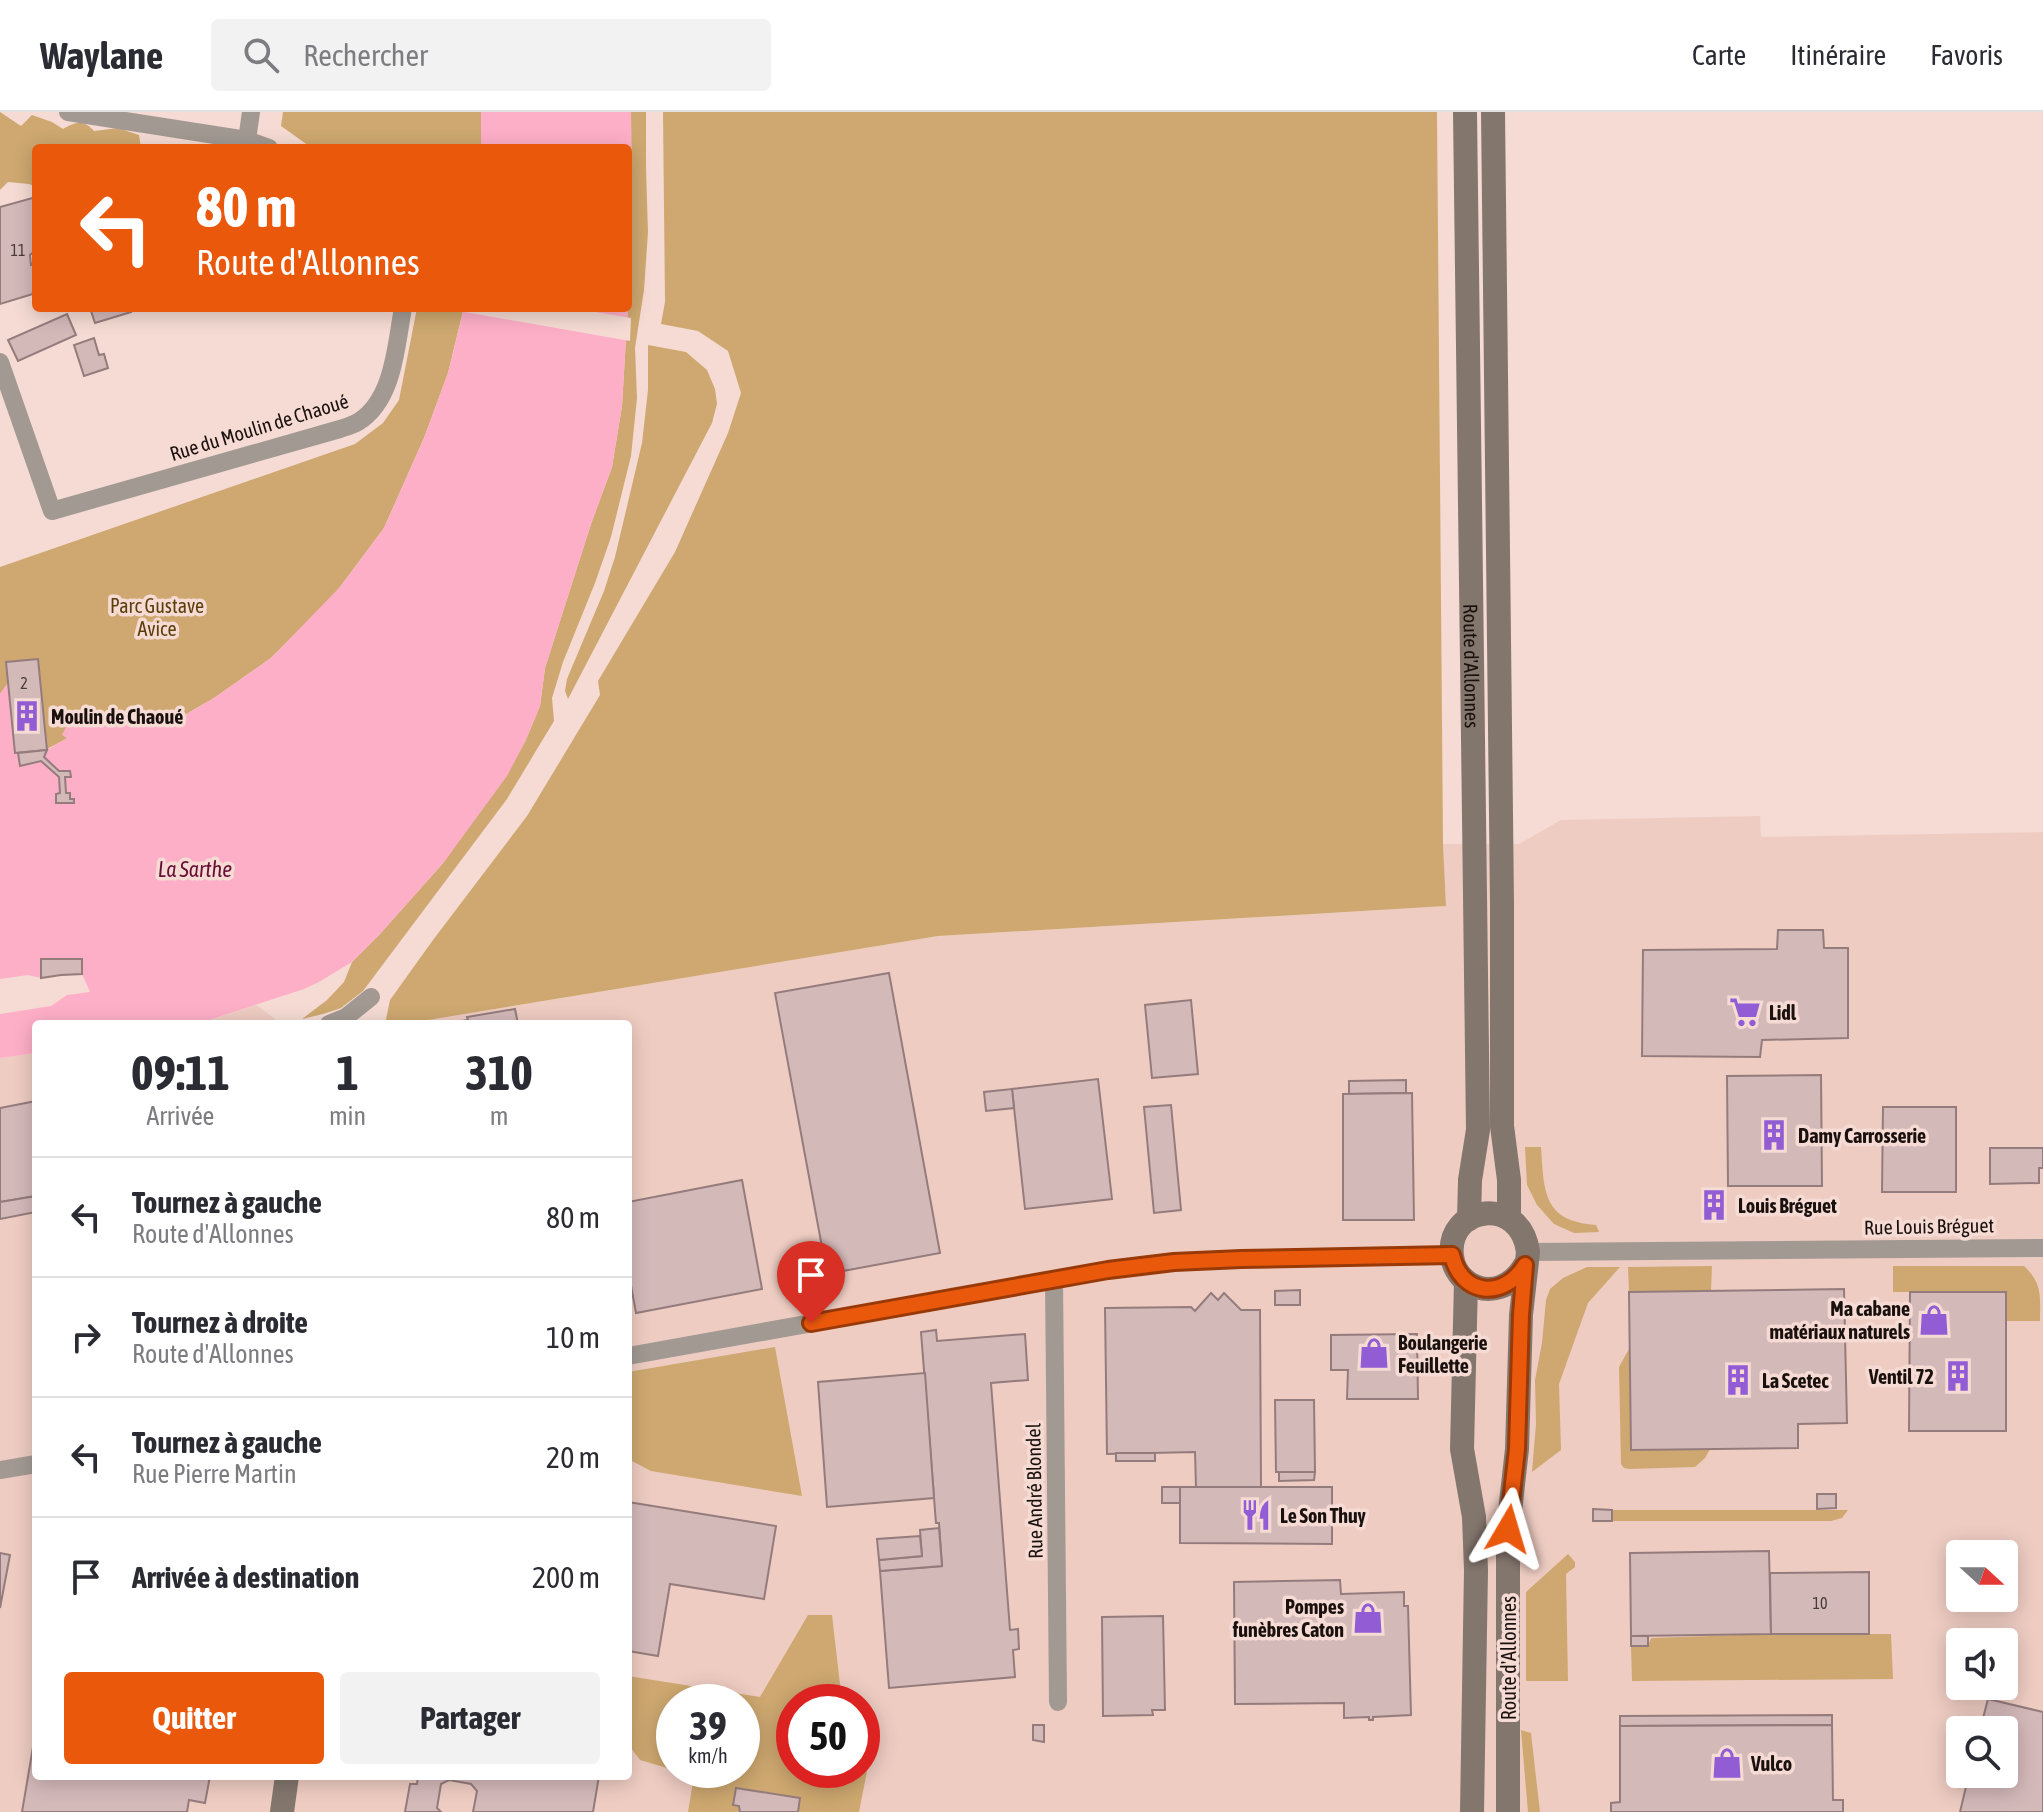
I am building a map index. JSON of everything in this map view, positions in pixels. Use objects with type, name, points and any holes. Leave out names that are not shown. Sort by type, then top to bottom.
[{"type":"main road","name":"Route d'Allonnes","points":[[1465,112],[1478,1130],[1470,1180],[1469,1219],[1455,1234],[1452,1255],[1459,1274],[1466,1281],[1462,1449],[1474,1517],[1476,1570],[1472,1812]]},
{"type":"main road","name":"Route d'Allonnes","points":[[1493,112],[1502,1126],[1509,1180],[1509,1218],[1523,1232],[1526,1258],[1517,1449],[1508,1529],[1508,1812]]},
{"type":"main road","points":[[1469,1219],[1491,1213],[1509,1218]]},
{"type":"main road","points":[[1466,1281],[1483,1289],[1502,1287],[1520,1274],[1526,1258]]},
{"type":"main road","points":[[282,1812],[286,1780]]},
{"type":"street","points":[[68,112],[258,144]]},
{"type":"street","points":[[247,140],[251,112]]},
{"type":"street","name":"Rue du Moulin de Chaoué","points":[[0,362],[52,511],[358,422],[373,408],[391,373],[402,312]]},
{"type":"street","points":[[339,1020],[371,997]]},
{"type":"street","name":"Rue Louis Bréguet","points":[[1526,1258],[2043,1248]]},
{"type":"street","points":[[632,1355],[1108,1270],[1174,1262],[1241,1259],[1452,1255]]},
{"type":"street","name":"Rue André Blondel","points":[[1054,1279],[1058,1702]]},
{"type":"street","points":[[0,1470],[32,1465]]},
{"type":"shaded area","points":[[1760,816],[1761,837],[2043,832],[2043,1812],[0,1812],[0,1058],[32,1054],[32,1780],[632,1780],[632,1020],[428,1020],[938,936],[1446,906],[1443,844],[1519,844],[1561,820]]},
{"type":"shaded area","points":[[256,1005],[277,1020],[210,1020]]},
{"type":"green space","points":[[0,112],[21,126],[32,115],[63,129],[79,123],[94,131],[118,128],[139,135],[140,144],[32,144],[32,185],[8,182],[0,190]]},
{"type":"green space","points":[[283,112],[481,112],[481,144],[306,144],[281,126]]},
{"type":"green space","points":[[631,112],[646,112],[648,232],[644,290],[635,348],[637,398],[631,456],[611,537],[552,698],[554,721],[507,799],[363,991],[341,1008],[302,1019],[344,982],[352,962],[444,862],[525,742],[540,706],[545,668],[612,467],[622,406],[627,312],[632,312]]},
{"type":"green space","points":[[663,112],[1437,112],[1446,906],[938,936],[428,1020],[386,1020],[390,1000],[527,816],[600,695],[598,681],[675,552],[728,433],[741,393],[728,351],[698,331],[661,324],[665,302]]},
{"type":"green space","name":"Parc Gustave Avice","points":[[416,312],[463,312],[448,373],[424,438],[384,528],[327,602],[271,658],[176,720],[150,724],[131,721],[68,738],[47,749],[38,659],[6,662],[8,683],[0,694],[0,567],[355,444],[383,423],[399,400]]},
{"type":"green space","points":[[648,345],[686,352],[707,370],[717,404],[712,423],[568,699],[565,691],[567,679],[615,557],[642,443],[648,390]]},
{"type":"green space","points":[[1525,1147],[1541,1147],[1543,1178],[1556,1210],[1565,1217],[1596,1225],[1599,1232],[1574,1233],[1554,1224],[1537,1205],[1527,1185]]},
{"type":"green space","points":[[1712,1266],[1711,1291],[1629,1292],[1628,1267]]},
{"type":"green space","points":[[1893,1266],[2024,1266],[2037,1285],[2040,1321],[2006,1321],[2006,1292],[1893,1292]]},
{"type":"green space","points":[[1587,1267],[1620,1267],[1588,1303],[1559,1384],[1561,1450],[1532,1472],[1536,1424],[1535,1380],[1546,1300],[1550,1289],[1563,1278]]},
{"type":"green space","points":[[775,1347],[802,1496],[651,1471],[632,1461],[632,1371]]},
{"type":"green space","points":[[1629,1349],[1631,1449],[1710,1449],[1695,1467],[1629,1469],[1621,1464],[1619,1367]]},
{"type":"green space","points":[[1612,1510],[1848,1510],[1842,1518],[1831,1521],[1612,1521]]},
{"type":"green space","points":[[1568,1554],[1575,1567],[1566,1574],[1568,1681],[1526,1681],[1526,1592]]},
{"type":"green space","points":[[808,1615],[832,1615],[840,1684],[776,1684],[776,1788],[864,1788],[859,1812],[688,1812],[692,1788],[760,1788],[760,1697]]},
{"type":"green space","points":[[1891,1634],[1893,1679],[1632,1681],[1631,1646],[1648,1646],[1651,1638]]},
{"type":"green space","points":[[632,1677],[678,1684],[656,1684],[656,1765],[640,1760],[632,1749]]},
{"type":"green space","points":[[1521,1730],[1531,1733],[1540,1812],[1528,1812]]},
{"type":"water","points":[[481,112],[631,112],[631,144],[481,144]]},
{"type":"water","name":"La Sarthe","points":[[463,312],[628,312],[622,406],[612,467],[545,668],[540,706],[507,776],[444,862],[380,934],[352,962],[319,982],[209,1020],[32,1020],[32,1054],[0,1058],[0,1014],[51,1006],[67,995],[90,992],[82,974],[0,979],[0,694],[8,683],[15,752],[47,750],[67,738],[62,735],[71,717],[128,715],[131,721],[150,724],[176,720],[271,658],[340,587],[384,528],[424,438],[448,373]]},
{"type":"pier","points":[[465,312],[596,312],[631,318],[630,341]]},
{"type":"building","points":[[32,198],[32,294],[0,304],[0,207]]},
{"type":"building","points":[[91,312],[131,312],[95,323]]},
{"type":"building","points":[[67,314],[76,335],[18,361],[8,340]]},
{"type":"building","points":[[94,338],[99,355],[104,354],[108,368],[84,376],[74,345]]},
{"type":"building","name":"Moulin de Chaoué","points":[[38,659],[47,750],[15,753],[6,662]]},
{"type":"building","points":[[47,750],[44,757],[59,771],[70,771],[71,777],[65,777],[66,793],[70,793],[74,803],[56,803],[56,794],[60,793],[59,777],[41,761],[20,766],[18,753]]},
{"type":"building","name":"Lidl","points":[[1778,930],[1823,930],[1824,948],[1848,948],[1848,1038],[1762,1040],[1760,1057],[1642,1056],[1643,950],[1777,949]]},
{"type":"building","points":[[41,959],[82,959],[82,974],[41,978]]},
{"type":"building","points":[[889,973],[940,1253],[827,1274],[775,993]]},
{"type":"building","points":[[1191,1000],[1198,1074],[1152,1078],[1145,1005]]},
{"type":"building","points":[[515,1009],[517,1020],[468,1020],[467,1017]]},
{"type":"building","name":"Damy Carrosserie","points":[[1821,1075],[1822,1186],[1728,1186],[1727,1076]]},
{"type":"building","points":[[1098,1079],[1112,1199],[1025,1209],[1012,1089]]},
{"type":"building","points":[[1406,1080],[1406,1093],[1349,1094],[1349,1081]]},
{"type":"building","points":[[1012,1089],[1014,1108],[986,1111],[984,1092]]},
{"type":"building","points":[[1412,1093],[1414,1220],[1343,1220],[1343,1094]]},
{"type":"building","points":[[32,1102],[32,1197],[0,1202],[0,1108]]},
{"type":"building","points":[[1171,1105],[1181,1210],[1154,1213],[1144,1107]]},
{"type":"building","points":[[1883,1107],[1956,1107],[1956,1192],[1882,1192]]},
{"type":"building","points":[[1990,1148],[2043,1148],[2039,1183],[1990,1184]]},
{"type":"building","points":[[742,1180],[762,1289],[636,1313],[632,1291],[632,1201]]},
{"type":"building","points":[[32,1197],[32,1213],[0,1219],[0,1202]]},
{"type":"building","name":"Louis Bréguet","points":[[1706,1198],[1722,1198],[1722,1212],[1706,1212]]},
{"type":"building","name":"La Scetec","points":[[1844,1289],[1847,1423],[1798,1424],[1798,1448],[1631,1450],[1629,1292]]},
{"type":"building","points":[[1300,1290],[1300,1305],[1275,1305],[1275,1291]]},
{"type":"building","name":"Ventil 72","points":[[1910,1292],[2006,1292],[2006,1431],[1909,1431]]},
{"type":"building","points":[[1211,1293],[1218,1300],[1224,1293],[1241,1310],[1260,1310],[1261,1487],[1196,1487],[1195,1452],[1107,1454],[1105,1308],[1191,1307],[1195,1311]]},
{"type":"building","points":[[936,1330],[937,1341],[1025,1334],[1028,1380],[991,1383],[1010,1630],[1018,1629],[1019,1649],[1013,1650],[1015,1677],[889,1688],[880,1571],[942,1566],[921,1332]]},
{"type":"building","name":"Boulangerie Feuillette","points":[[1417,1334],[1418,1399],[1347,1399],[1348,1370],[1331,1370],[1331,1335]]},
{"type":"building","points":[[925,1373],[934,1498],[827,1507],[818,1382]]},
{"type":"building","points":[[1275,1400],[1314,1400],[1315,1472],[1276,1472]]},
{"type":"building","points":[[1116,1453],[1155,1453],[1155,1461],[1116,1461]]},
{"type":"building","points":[[1279,1472],[1315,1472],[1314,1480],[1279,1481]]},
{"type":"building","points":[[1162,1487],[1180,1487],[1180,1503],[1162,1503]]},
{"type":"building","name":"Le Son Thuy","points":[[1180,1487],[1332,1487],[1332,1544],[1180,1543]]},
{"type":"building","points":[[1817,1494],[1836,1494],[1836,1508],[1817,1509]]},
{"type":"building","points":[[632,1503],[776,1526],[764,1599],[670,1584],[658,1656],[632,1652]]},
{"type":"building","points":[[1593,1509],[1612,1510],[1612,1521],[1593,1521]]},
{"type":"building","points":[[939,1528],[942,1566],[880,1571],[879,1560],[922,1556],[920,1530]]},
{"type":"building","points":[[920,1536],[922,1556],[879,1560],[877,1539]]},
{"type":"building","points":[[1769,1551],[1771,1634],[1631,1636],[1630,1553]]},
{"type":"building","points":[[0,1553],[10,1555],[0,1608]]},
{"type":"building","points":[[1869,1572],[1869,1634],[1771,1634],[1770,1573]]},
{"type":"building","points":[[1340,1580],[1341,1594],[1404,1592],[1404,1606],[1408,1606],[1411,1715],[1373,1717],[1373,1720],[1369,1717],[1344,1718],[1344,1703],[1235,1704],[1234,1582]]},
{"type":"building","points":[[1163,1616],[1165,1710],[1152,1710],[1153,1715],[1103,1716],[1102,1617]]},
{"type":"building","points":[[1631,1636],[1648,1636],[1648,1646],[1631,1646]]},
{"type":"building","points":[[1988,1700],[2043,1712],[2043,1812],[1960,1812],[1966,1788],[2018,1788],[2018,1716],[1984,1716]]},
{"type":"building","points":[[1832,1715],[1832,1725],[1620,1726],[1620,1716]]},
{"type":"building","points":[[1033,1725],[1044,1725],[1044,1742],[1033,1740]]},
{"type":"building","name":"Vulco","points":[[1832,1725],[1833,1800],[1843,1800],[1843,1812],[1611,1812],[1611,1803],[1620,1802],[1620,1726]]},
{"type":"building","points":[[32,1753],[32,1780],[209,1780],[205,1803],[189,1800],[187,1812],[22,1812]]},
{"type":"building","points":[[418,1780],[449,1780],[441,1784],[437,1808],[441,1812],[405,1812],[410,1784],[417,1784]]},
{"type":"building","points":[[449,1780],[598,1780],[593,1812],[473,1812],[477,1791],[471,1784]]},
{"type":"building","points":[[736,1788],[800,1798],[798,1812],[740,1812],[739,1806],[733,1805]]},
{"type":"place","name":"Moulin de Chaoué","points":[[27,716]]},
{"type":"place","name":"Lidl","points":[[1745,1012]]},
{"type":"place","name":"Damy Carrosserie","points":[[1774,1135]]},
{"type":"place","name":"Louis Bréguet","points":[[1714,1205]]},
{"type":"place","name":"Ma cabane matériaux naturels","points":[[1934,1320]]},
{"type":"place","name":"Boulangerie Feuillette","points":[[1374,1353]]},
{"type":"place","name":"Ventil 72","points":[[1958,1376]]},
{"type":"place","name":"La Scetec","points":[[1738,1380]]},
{"type":"place","name":"Le Son Thuy","points":[[1256,1515]]},
{"type":"place","name":"Pompes funèbres Caton","points":[[1368,1618]]},
{"type":"place","name":"Vulco","points":[[1727,1763]]},
{"type":"route","points":[[811,1323],[1108,1270],[1174,1262],[1452,1255],[1459,1274],[1483,1289],[1502,1287],[1512,1282],[1525,1265],[1517,1449],[1508,1529]]}]
